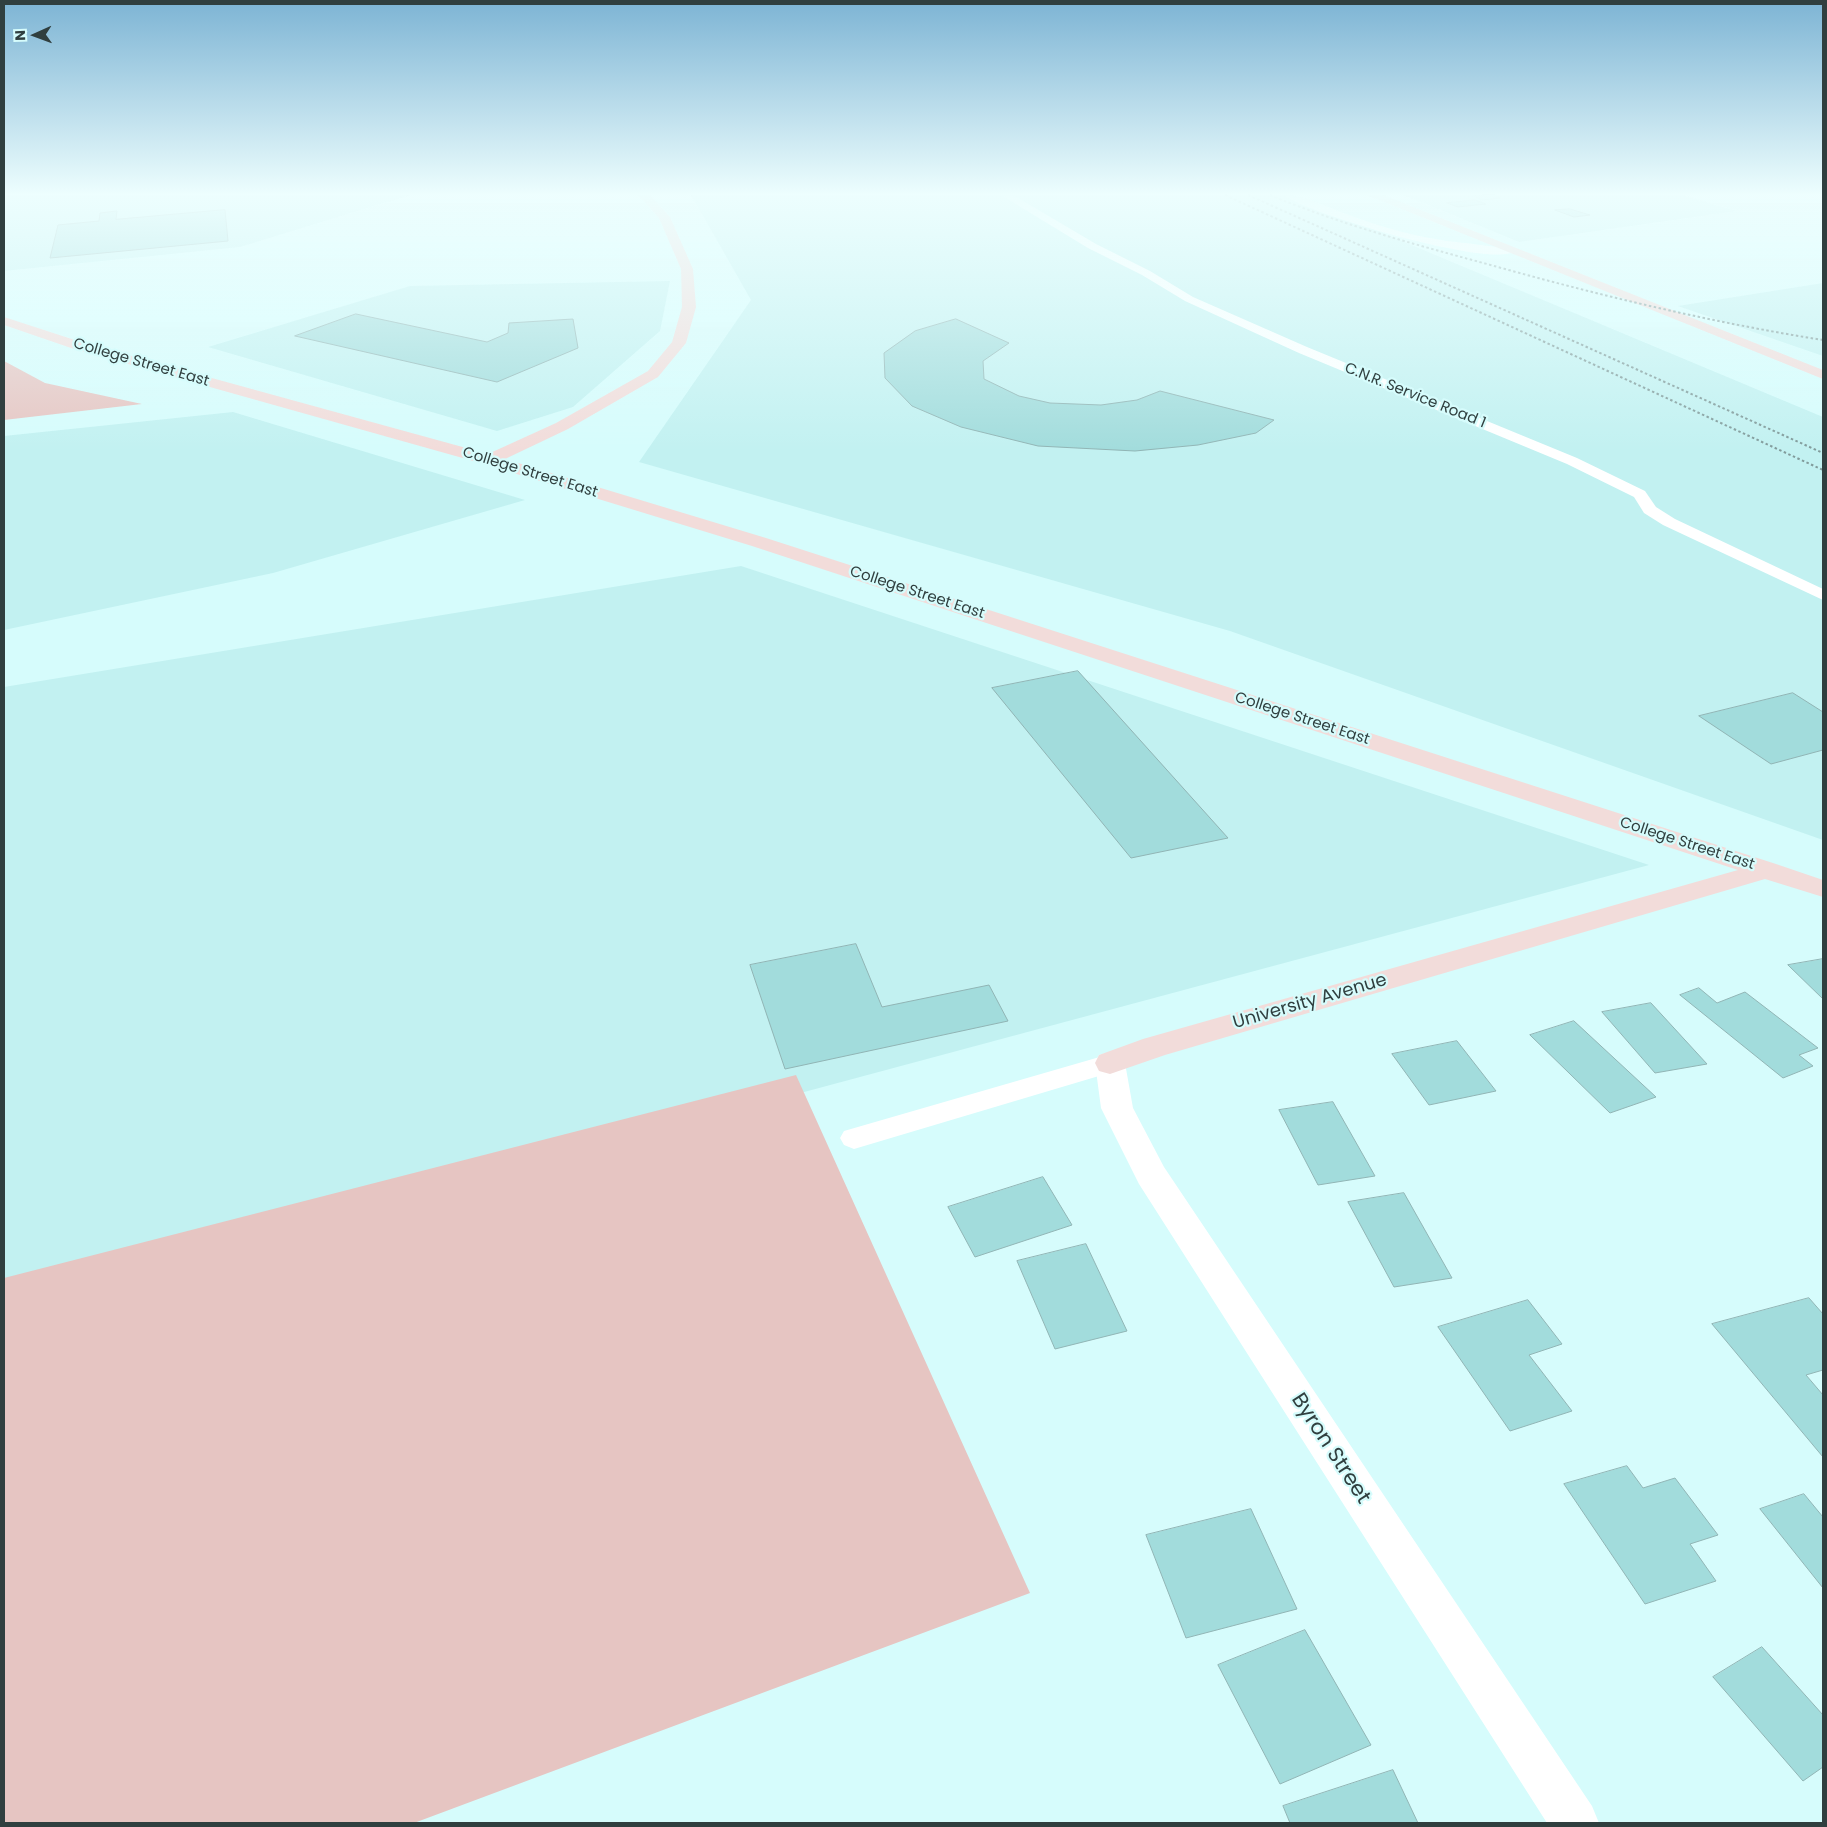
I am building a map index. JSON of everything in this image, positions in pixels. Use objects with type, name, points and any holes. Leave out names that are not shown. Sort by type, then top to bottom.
[{"type":"main road","points":[[490,460],[562,426],[653,374],[679,343],[689,307],[688,280]]},
{"type":"main road","points":[[1583,280],[1823,375]]},
{"type":"main road","name":"College Street East","points":[[4,321],[76,345],[490,460],[766,544],[1823,889]]},
{"type":"main road","name":"University Avenue","points":[[1110,1063],[1154,1047],[1767,870]]},
{"type":"street","name":"Byron Street","points":[[1110,1063],[1117,1108],[1150,1174],[1575,1823]]},
{"type":"lane","name":"C.N.R. Service Road 1","points":[[1157,280],[1189,299],[1280,340],[1572,461],[1640,494],[1650,510],[1669,522],[1823,595]]},
{"type":"lane","name":"University Avenue","points":[[854,1138],[1110,1063]]},
{"type":"shaded area","points":[[740,280],[1496,280],[1823,417],[1823,840],[1230,631],[639,462],[751,300]]},
{"type":"shaded area","points":[[670,281],[660,331],[573,407],[497,431],[208,347],[410,286]]},
{"type":"shaded area","points":[[1823,283],[1823,356],[1678,306]]},
{"type":"shaded area","points":[[4,361],[45,383],[142,404],[4,420]]},
{"type":"shaded area","points":[[233,412],[525,500],[273,573],[4,630],[4,436]]},
{"type":"shaded area","points":[[741,566],[1649,865],[4,1307],[4,687]]},
{"type":"shaded area","points":[[796,1075],[1030,1593],[414,1823],[4,1823],[4,1278]]},
{"type":"building","points":[[356,314],[487,342],[508,333],[509,323],[573,319],[578,348],[497,382],[295,336]]},
{"type":"building","points":[[956,319],[1009,343],[983,361],[984,379],[1019,396],[1050,403],[1101,405],[1137,400],[1160,391],[1274,420],[1256,433],[1198,445],[1135,451],[1038,446],[961,427],[912,406],[885,378],[884,353],[915,331]]},
{"type":"building","points":[[1078,671],[1228,838],[1131,858],[992,688]]},
{"type":"building","points":[[1793,693],[1823,712],[1823,750],[1771,764],[1699,716]]},
{"type":"building","points":[[856,944],[882,1007],[989,985],[1008,1021],[785,1069],[750,965]]},
{"type":"building","points":[[1823,959],[1823,999],[1788,965]]},
{"type":"building","points":[[1699,988],[1717,1003],[1745,992],[1818,1048],[1799,1055],[1813,1066],[1783,1078],[1680,995]]},
{"type":"building","points":[[1651,1003],[1707,1064],[1655,1073],[1602,1012]]},
{"type":"building","points":[[1574,1021],[1656,1097],[1610,1113],[1530,1035]]},
{"type":"building","points":[[1457,1041],[1496,1091],[1429,1105],[1392,1054]]},
{"type":"building","points":[[1333,1102],[1375,1176],[1318,1185],[1279,1110]]},
{"type":"building","points":[[1043,1177],[1072,1225],[975,1257],[948,1207]]},
{"type":"building","points":[[1404,1193],[1452,1278],[1394,1287],[1348,1202]]},
{"type":"building","points":[[1086,1244],[1127,1331],[1055,1349],[1017,1261]]},
{"type":"building","points":[[1809,1298],[1823,1314],[1823,1370],[1806,1375],[1823,1395],[1823,1457],[1712,1324]]},
{"type":"building","points":[[1528,1300],[1562,1344],[1529,1355],[1572,1411],[1510,1431],[1438,1327]]},
{"type":"building","points":[[1627,1466],[1643,1488],[1675,1478],[1718,1535],[1690,1544],[1716,1581],[1645,1604],[1564,1484]]},
{"type":"building","points":[[1804,1494],[1823,1517],[1823,1588],[1760,1509]]},
{"type":"building","points":[[1251,1509],[1297,1609],[1186,1638],[1146,1535]]},
{"type":"building","points":[[1305,1630],[1371,1745],[1280,1784],[1218,1665]]},
{"type":"building","points":[[1762,1647],[1823,1715],[1823,1767],[1803,1781],[1713,1677]]},
{"type":"building","points":[[1393,1770],[1418,1823],[1290,1823],[1283,1806]]},
{"type":"railway","points":[[1410,280],[1823,470]]},
{"type":"railway","points":[[1438,280],[1823,453]]},
{"type":"railway","points":[[1549,280],[1654,307],[1738,325],[1823,340]]}]
